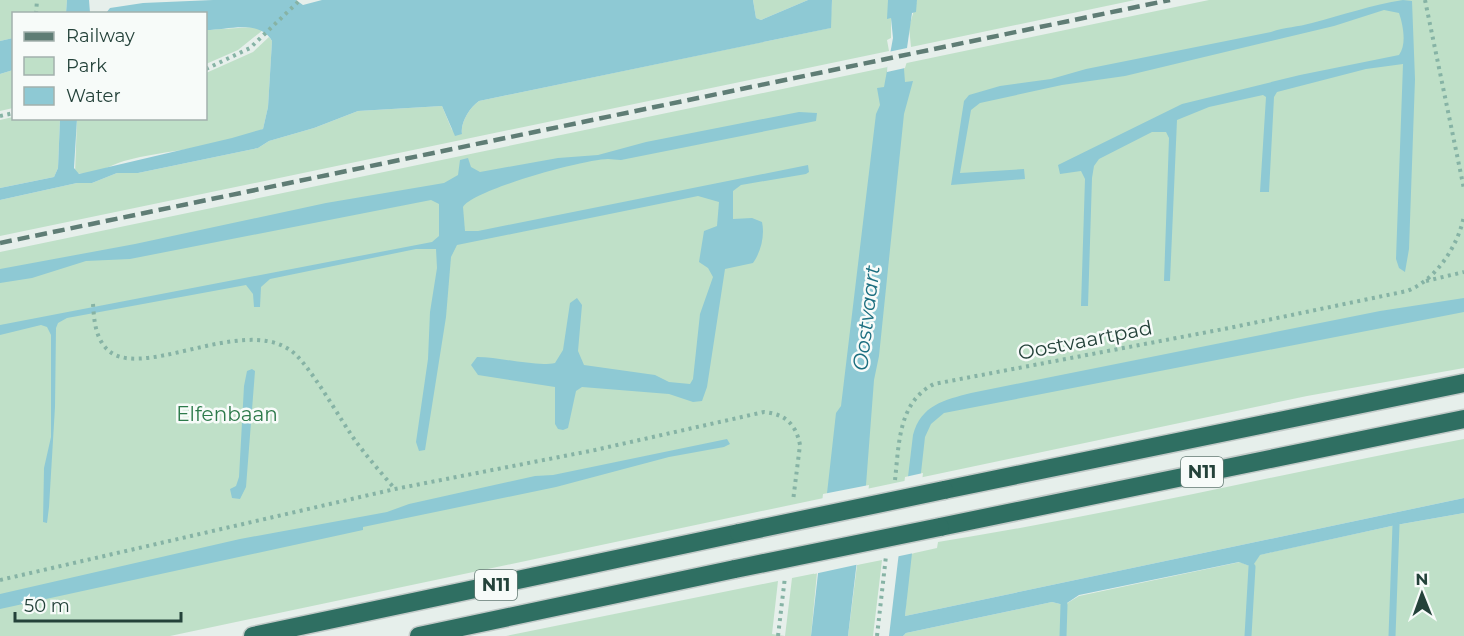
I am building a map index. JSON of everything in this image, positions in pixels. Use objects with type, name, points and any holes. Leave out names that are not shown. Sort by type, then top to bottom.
[{"type":"highway","name":"N11","points":[[253,636],[944,489],[1464,383]]},
{"type":"highway","name":"N11","points":[[419,636],[1464,419]]},
{"type":"path","points":[[207,69],[240,54],[261,39],[300,0]]},
{"type":"path","points":[[1425,0],[1464,189]]},
{"type":"path","name":"Oostvaartpad","points":[[894,489],[900,436],[907,411],[917,394],[934,384],[1407,291],[1425,281],[1454,243],[1464,216]]},
{"type":"path","points":[[1425,281],[1464,272]]},
{"type":"path","points":[[93,304],[97,333],[106,350],[122,359],[144,359],[242,339],[266,341],[290,349],[357,443],[395,489]]},
{"type":"path","points":[[0,580],[395,489],[595,450],[764,412],[776,413],[791,424],[798,435],[799,454]]},
{"type":"path","points":[[877,636],[887,545]]},
{"type":"green space","points":[[0,0],[67,0],[66,12],[12,12],[12,38],[0,41]]},
{"type":"green space","points":[[753,0],[808,0],[761,20],[756,18]]},
{"type":"green space","points":[[832,0],[888,0],[888,18],[891,18],[891,38],[887,40],[889,51],[0,236],[0,200],[77,183],[92,183],[117,173],[138,173],[258,148],[269,141],[314,128],[358,111],[442,106],[452,130],[462,134],[466,116],[479,101],[830,28]]},
{"type":"green space","points":[[917,0],[1135,0],[911,47],[909,27]]},
{"type":"green space","name":"Elfenbaan","points":[[1209,0],[1464,0],[1464,368],[1307,396],[170,636],[0,636],[0,252]]},
{"type":"green space","points":[[254,27],[263,30],[238,50],[207,64],[207,30]]},
{"type":"green space","points":[[269,37],[272,41],[268,107],[263,129],[230,141],[141,157],[88,174],[75,173],[77,120],[207,120],[207,73],[253,52]]},
{"type":"green space","points":[[12,70],[12,108],[0,111],[0,74]]},
{"type":"green space","points":[[12,117],[12,120],[60,120],[58,168],[54,177],[0,188],[0,120]]},
{"type":"green space","points":[[1464,439],[1464,498],[905,616],[910,554],[937,548],[938,542],[1070,519]]},
{"type":"green space","points":[[1464,513],[1464,636],[903,636],[906,633],[1052,602],[1064,605],[1079,596],[1240,562],[1252,567],[1259,555],[1396,525]]},
{"type":"green space","points":[[882,560],[873,636],[848,636],[857,565]]},
{"type":"green space","points":[[817,573],[811,636],[785,636],[792,578]]},
{"type":"green space","points":[[778,581],[772,634],[785,636],[506,636]]},
{"type":"water","points":[[67,0],[89,0],[90,12],[66,12]]},
{"type":"water","points":[[296,0],[303,5],[322,0],[753,0],[756,18],[761,20],[808,0],[832,0],[831,28],[479,101],[466,116],[462,134],[455,136],[442,106],[358,111],[314,128],[269,141],[258,148],[138,173],[117,173],[92,183],[77,183],[0,200],[0,188],[54,177],[58,168],[60,120],[77,120],[74,168],[79,174],[263,129],[268,107],[272,41],[266,34],[259,30],[242,27],[207,30],[207,12],[107,12],[110,8],[143,3]]},
{"type":"water","name":"Oostvaart","points":[[888,0],[917,0],[916,12],[912,13],[904,69],[905,82],[913,81],[904,114],[848,636],[811,636],[836,413],[841,406],[876,114],[880,105],[877,88],[884,87],[893,38],[891,18],[887,19]]},
{"type":"water","points":[[1403,0],[1412,1],[1415,79],[1409,249],[1405,272],[1399,268],[1396,259],[1403,64],[1366,69],[1277,92],[1274,97],[1269,192],[1260,192],[1266,97],[1263,95],[1209,107],[1177,120],[1170,281],[1164,281],[1169,138],[1166,132],[1152,132],[1099,159],[1094,166],[1092,178],[1088,306],[1081,306],[1085,179],[1081,171],[1060,174],[1058,165],[1182,104],[1300,75],[1399,55],[1404,40],[1399,13],[1384,10],[1334,26],[1125,76],[1062,85],[980,103],[971,110],[960,173],[1024,169],[1025,179],[951,185],[964,101],[969,95],[1000,86],[1051,79],[1086,69],[1307,24]]},
{"type":"water","points":[[12,38],[12,70],[0,74],[0,41]]},
{"type":"water","points":[[799,112],[817,113],[816,121],[621,160],[596,160],[577,164],[507,184],[486,192],[463,207],[465,231],[478,231],[808,165],[809,172],[806,174],[741,185],[733,191],[733,219],[752,218],[762,222],[763,238],[753,263],[725,269],[707,387],[702,401],[693,402],[669,394],[582,387],[576,391],[568,428],[563,430],[558,429],[555,424],[555,387],[478,375],[471,365],[477,357],[538,364],[555,363],[563,350],[570,303],[577,298],[582,305],[578,351],[584,365],[655,375],[669,382],[690,384],[693,379],[700,314],[713,277],[708,268],[699,262],[704,231],[717,226],[719,202],[698,196],[457,245],[451,257],[446,317],[425,450],[419,451],[416,442],[428,359],[430,312],[437,268],[436,249],[416,249],[270,279],[261,287],[260,307],[254,307],[253,294],[246,285],[67,318],[58,323],[56,328],[55,407],[49,507],[47,523],[43,522],[44,468],[51,437],[51,335],[47,327],[41,325],[0,335],[0,325],[432,242],[439,236],[439,204],[431,200],[130,259],[86,261],[32,278],[0,283],[0,269],[135,244],[326,203],[444,183],[458,175],[460,160],[468,158],[471,167],[480,172],[558,158],[598,155],[646,142]]},
{"type":"water","points":[[1464,298],[1464,312],[944,413],[931,424],[925,437],[905,616],[1464,498],[1464,513],[1396,525],[1260,555],[1252,567],[1239,562],[1079,595],[1064,605],[1052,602],[906,633],[903,636],[889,636],[913,435],[922,417],[935,405],[971,393],[1380,311]]},
{"type":"water","points":[[252,369],[255,371],[246,487],[240,499],[232,498],[230,489],[236,486],[239,477],[244,386],[247,371]]},
{"type":"water","points":[[727,439],[730,444],[724,447],[669,457],[556,487],[363,527],[363,530],[0,609],[0,594],[240,539],[387,512],[409,504],[535,476],[553,475]]},
{"type":"pier","points":[[907,48],[909,55],[905,68],[887,72],[888,52]]},
{"type":"pier","points":[[923,473],[914,553],[895,557],[905,477]]},
{"type":"pier","points":[[869,485],[860,564],[814,574],[823,494]]},
{"type":"waterway","points":[[1392,636],[1396,525]]},
{"type":"waterway","points":[[1248,636],[1252,567]]},
{"type":"waterway","points":[[1063,636],[1064,605]]},
{"type":"railway","points":[[0,243],[1170,0]]}]
